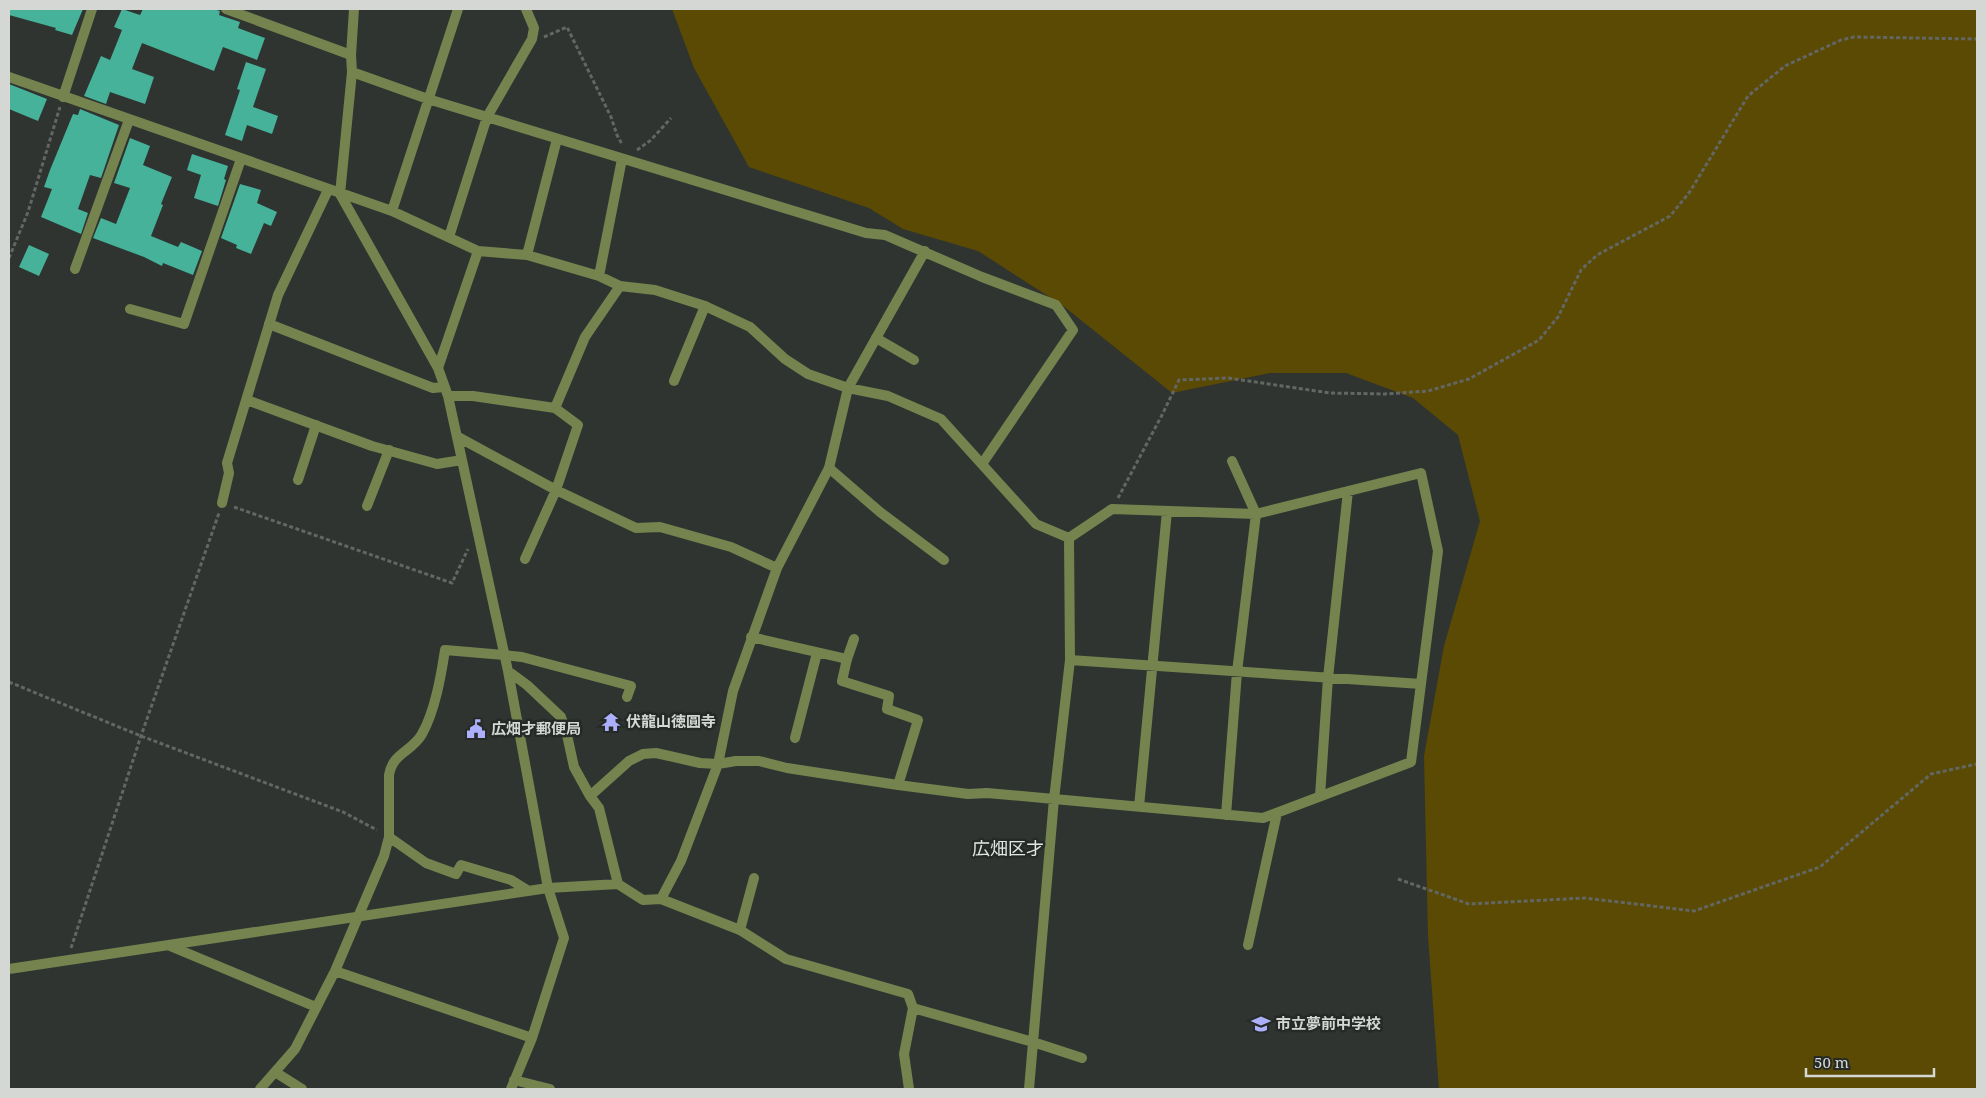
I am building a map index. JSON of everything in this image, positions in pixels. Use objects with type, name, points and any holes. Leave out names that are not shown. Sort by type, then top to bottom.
[{"type":"street","points":[[63,97],[92,9]]},
{"type":"street","points":[[226,9],[351,55]]},
{"type":"street","points":[[354,9],[351,55],[352,72],[340,194],[438,368],[458,437],[508,671],[548,888],[564,938],[532,1038],[513,1085],[550,1089]]},
{"type":"street","points":[[392,211],[458,9]]},
{"type":"street","points":[[449,237],[487,117],[532,39],[534,28],[526,9]]},
{"type":"street","points":[[352,72],[428,99],[557,139],[623,155],[866,233],[885,234],[982,277],[1056,305],[1073,330],[982,464]]},
{"type":"street","points":[[9,77],[392,211],[478,251],[527,255],[599,276],[620,286],[655,290],[705,306],[750,327],[785,359],[808,374],[848,388],[888,396],[941,419],[1036,524],[1070,538]]},
{"type":"street","points":[[76,269],[129,120]]},
{"type":"street","points":[[527,255],[557,139]]},
{"type":"street","points":[[599,276],[623,155]]},
{"type":"street","points":[[130,309],[184,324],[241,159]]},
{"type":"street","points":[[222,503],[229,473],[227,463],[278,295],[328,190]]},
{"type":"street","points":[[438,368],[478,251]]},
{"type":"street","points":[[661,898],[681,861],[718,764],[733,691],[777,568],[829,468],[848,388],[925,251]]},
{"type":"street","points":[[555,408],[585,337],[620,286]]},
{"type":"street","points":[[674,381],[705,306]]},
{"type":"street","points":[[269,324],[433,388],[446,392],[555,408],[578,425],[556,490],[525,559]]},
{"type":"street","points":[[876,338],[914,360]]},
{"type":"street","points":[[247,400],[372,446],[437,464],[462,460]]},
{"type":"street","points":[[298,480],[316,425]]},
{"type":"street","points":[[458,437],[556,490],[636,528],[660,528],[731,547],[777,568]]},
{"type":"street","points":[[367,506],[389,450]]},
{"type":"street","points":[[1226,815],[1237,672],[1256,514],[1232,461]]},
{"type":"street","points":[[829,468],[880,512],[944,560]]},
{"type":"street","points":[[590,796],[629,761],[643,754],[656,754],[700,763],[718,764],[736,761],[759,761],[786,768],[898,786],[968,794],[987,793],[1263,818],[1411,762],[1438,551],[1421,473],[1256,514],[1112,509],[1070,538]]},
{"type":"street","points":[[1320,796],[1328,678],[1348,491]]},
{"type":"street","points":[[1139,808],[1167,511]]},
{"type":"street","points":[[1029,1089],[1054,799],[1070,660],[1070,538]]},
{"type":"street","points":[[751,638],[847,659]]},
{"type":"street","points":[[854,639],[842,682],[889,696],[887,709],[918,720],[898,786]]},
{"type":"street","points":[[260,1089],[294,1049],[335,972],[384,856],[389,837],[389,775],[391,766],[401,753],[414,745],[423,733],[437,692],[445,650],[522,657],[631,686],[627,697]]},
{"type":"street","points":[[795,738],[817,653]]},
{"type":"street","points":[[1070,660],[1421,684]]},
{"type":"street","points":[[508,671],[527,685],[561,717],[567,734],[574,767],[599,808],[618,884]]},
{"type":"street","points":[[1248,945],[1277,813]]},
{"type":"street","points":[[389,837],[426,863],[456,874],[460,865],[511,880],[527,890]]},
{"type":"street","points":[[740,930],[754,878]]},
{"type":"street","points":[[9,969],[357,918],[527,890],[618,884],[643,900],[661,898],[740,930],[786,958],[908,994],[914,1008],[904,1054],[909,1089]]},
{"type":"street","points":[[170,946],[316,1007]]},
{"type":"street","points":[[335,972],[532,1038]]},
{"type":"street","points":[[914,1008],[1082,1058]]},
{"type":"street","points":[[275,1072],[302,1089]]},
{"type":"path","points":[[532,39],[567,27],[611,118],[624,148],[623,155],[632,152],[651,140],[671,118]]},
{"type":"path","points":[[1112,509],[1179,380],[1228,378],[1330,393],[1385,394],[1428,391],[1469,379],[1539,340],[1558,317],[1581,270],[1597,255],[1670,216],[1689,193],[1748,96],[1786,66],[1842,40],[1854,37],[1977,39]]},
{"type":"path","points":[[9,258],[28,212],[63,97]]},
{"type":"path","points":[[67,960],[141,736],[222,503],[452,583],[467,551]]},
{"type":"path","points":[[9,682],[141,736],[344,812],[389,837]]},
{"type":"path","points":[[1398,879],[1469,904],[1585,898],[1694,910],[1820,867],[1931,774],[1977,764]]},
{"type":"shaded area","points":[[672,9],[1977,9],[1977,1089],[1439,1089],[1428,935],[1424,756],[1444,646],[1480,521],[1458,435],[1413,398],[1346,373],[1270,373],[1172,393],[1062,305],[978,251],[903,229],[869,208],[749,167],[694,68]]},
{"type":"building","points":[[9,9],[83,9],[72,35],[55,30],[56,28],[9,15]]},
{"type":"building","points":[[122,9],[140,15],[143,9],[213,9],[220,11],[219,15],[240,22],[238,28],[265,38],[257,60],[223,47],[214,71],[142,43],[132,69],[154,77],[145,104],[110,92],[106,104],[84,96],[101,56],[110,60],[122,30],[114,27]]},
{"type":"building","points":[[246,62],[266,69],[253,107],[278,116],[272,134],[247,125],[242,141],[225,135],[240,90],[237,89]]},
{"type":"building","points":[[9,84],[47,99],[38,121],[9,109]]},
{"type":"building","points":[[80,109],[119,125],[101,178],[90,175],[78,209],[88,213],[81,234],[41,217],[52,189],[44,187],[50,170],[73,114],[78,115]]},
{"type":"building","points":[[130,138],[150,146],[143,165],[172,177],[151,236],[178,247],[181,242],[202,251],[193,275],[163,263],[162,266],[144,257],[93,238],[101,218],[116,224],[130,188],[114,183]]},
{"type":"building","points":[[192,154],[228,166],[218,206],[194,198],[201,175],[187,170]]},
{"type":"building","points":[[240,184],[261,190],[257,203],[277,212],[271,226],[264,223],[251,254],[236,248],[237,245],[221,238]]},
{"type":"building","points":[[29,245],[49,254],[39,276],[19,267]]},
{"type":"place","name":"伏龍山徳圓寺","points":[[611,722]]},
{"type":"place","name":"広畑才郵便局","points":[[476,729]]},
{"type":"place","name":"市立夢前中学校","points":[[1261,1024]]},
{"type":"district","name":"広畑区才","points":[[1008,849]]}]
